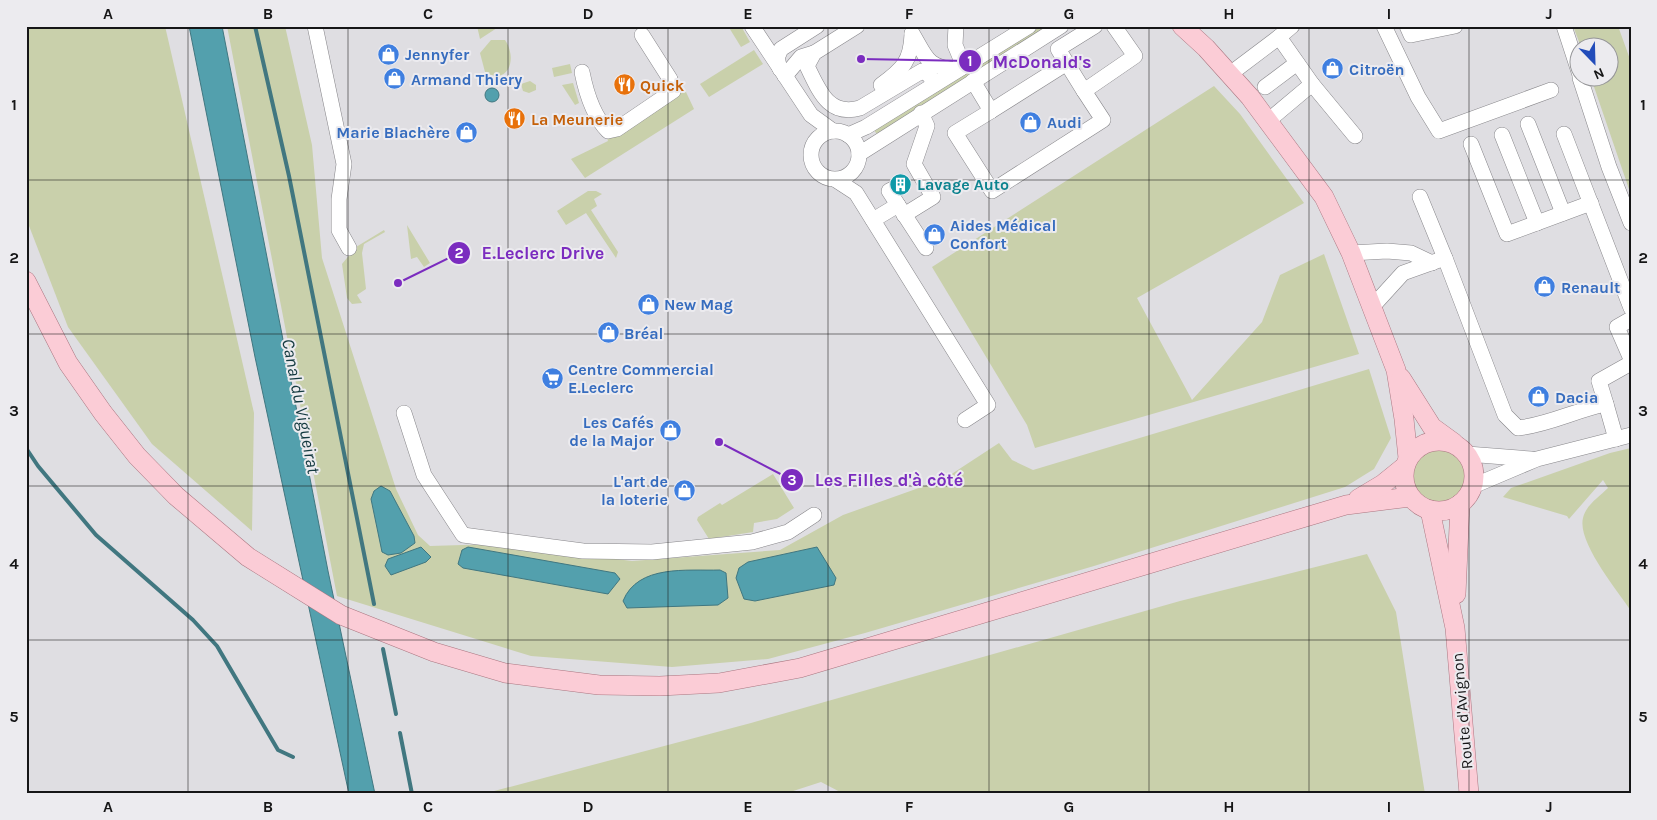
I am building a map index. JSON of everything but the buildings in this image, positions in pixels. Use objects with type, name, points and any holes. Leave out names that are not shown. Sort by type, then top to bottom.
[{"type":"main road","points":[[1182,26],[1230,74],[1268,121],[1324,197],[1351,253],[1396,370],[1432,427],[1461,449],[1473,464],[1473,486],[1460,504],[1451,509],[1430,510],[1419,506],[1410,497],[1405,486],[1404,419],[1396,370]]},
{"type":"main road","points":[[1190,26],[1206,48]]},
{"type":"main road","points":[[26,281],[68,363],[120,434],[176,496],[248,557],[341,615],[434,652],[505,673],[599,685],[660,686],[719,683],[800,668],[1346,505],[1410,497]]},
{"type":"main road","points":[[1346,505],[1383,484],[1406,463],[1415,450],[1434,441],[1461,449]]},
{"type":"main road","points":[[1455,628],[1460,504]]},
{"type":"main road","points":[[1430,510],[1455,628]]},
{"type":"main road","name":"Route d'Avignon","points":[[1455,628],[1468,794]]},
{"type":"street","points":[[314,26],[344,164],[339,199],[339,230],[350,248]]},
{"type":"street","points":[[752,26],[811,115],[833,131],[848,135],[858,146],[856,194]]},
{"type":"street","points":[[785,77],[777,58],[782,49],[817,26]]},
{"type":"street","points":[[785,77],[801,57],[814,53],[857,26]]},
{"type":"street","points":[[956,26],[955,45],[960,57],[959,69]]},
{"type":"street","points":[[848,135],[866,126],[1029,26]]},
{"type":"street","points":[[836,180],[850,174],[857,161],[921,113],[1061,26]]},
{"type":"street","points":[[1067,64],[955,133],[992,191],[1103,120],[1058,49],[1094,26]]},
{"type":"street","points":[[1084,91],[1135,56],[1114,26]]},
{"type":"street","points":[[1230,74],[1292,26]]},
{"type":"street","points":[[1384,26],[1418,97],[1439,130],[1551,90]]},
{"type":"street","points":[[1406,26],[1411,36],[1455,26]]},
{"type":"street","points":[[1564,26],[1570,45]]},
{"type":"street","points":[[910,30],[931,64],[940,68],[959,69]]},
{"type":"street","points":[[860,108],[876,90],[894,77],[906,60],[911,52],[910,30]]},
{"type":"street","points":[[582,72],[585,91],[600,120],[608,131],[617,129],[673,91],[670,79],[642,34]]},
{"type":"street","points":[[1279,37],[1312,84],[1355,136]]},
{"type":"street","points":[[814,53],[807,66],[826,100],[838,110],[850,111],[860,108],[922,70],[929,75],[934,84]]},
{"type":"street","points":[[1265,87],[1297,63]]},
{"type":"street","points":[[785,77],[811,74]]},
{"type":"street","points":[[973,81],[991,111]]},
{"type":"street","points":[[1268,121],[1312,84]]},
{"type":"street","points":[[1584,88],[1609,166],[1631,223]]},
{"type":"street","points":[[921,113],[927,126],[914,164],[907,180],[889,191],[926,248]]},
{"type":"street","points":[[811,115],[813,145],[811,161],[815,169],[828,179],[836,180],[856,194],[988,405],[965,420]]},
{"type":"street","points":[[1528,124],[1563,213]]},
{"type":"street","points":[[813,145],[825,133],[833,131]]},
{"type":"street","points":[[1502,134],[1537,223]]},
{"type":"street","points":[[1564,134],[1631,308]]},
{"type":"street","points":[[1471,144],[1507,234],[1590,203]]},
{"type":"street","points":[[872,220],[932,196],[907,180]]},
{"type":"street","points":[[1420,197],[1439,261],[1505,415],[1518,428],[1532,427],[1587,408],[1606,404]]},
{"type":"street","points":[[1351,253],[1387,251],[1411,253],[1439,261]]},
{"type":"street","points":[[1372,307],[1403,273],[1439,261]]},
{"type":"street","points":[[1473,486],[1538,459],[1624,437],[1606,404],[1599,381],[1631,361],[1617,327],[1631,319]]},
{"type":"street","points":[[404,413],[424,475],[463,535],[583,551],[652,552],[752,542],[788,532],[814,515]]},
{"type":"street","points":[[1461,449],[1538,459]]},
{"type":"green space","points":[[26,26],[165,26],[254,413],[252,531],[152,444],[68,327],[26,218]]},
{"type":"green space","points":[[227,26],[285,26],[312,145],[322,258],[396,489],[418,535],[430,546],[496,544],[632,561],[780,550],[843,515],[944,479],[999,443],[1012,460],[1033,470],[1369,369],[1391,438],[1374,469],[1345,487],[1094,566],[865,633],[768,659],[672,667],[531,656],[337,596]]},
{"type":"green space","points":[[477,26],[481,29],[500,26],[480,39]]},
{"type":"green space","points":[[728,26],[741,26],[750,42],[741,47]]},
{"type":"green space","points":[[1035,26],[1050,26],[877,134],[872,128]]},
{"type":"green space","points":[[1573,26],[1618,26],[1631,62],[1631,195],[1594,88],[1620,88],[1620,38],[1578,38]]},
{"type":"green space","points":[[649,35],[686,92],[694,109],[585,178],[571,159],[608,141],[607,138],[675,94]]},
{"type":"green space","points":[[491,40],[505,40],[511,55],[508,68],[500,76],[485,72],[480,53]]},
{"type":"green space","points":[[754,50],[763,64],[709,97],[700,84]]},
{"type":"green space","points":[[570,64],[572,73],[554,77],[552,68]]},
{"type":"green space","points":[[530,81],[536,85],[536,90],[529,93],[523,91],[521,84]]},
{"type":"green space","points":[[573,83],[579,103],[575,105],[562,85]]},
{"type":"green space","points":[[1214,86],[1240,114],[1304,203],[1137,298],[1192,400],[1262,322],[1280,275],[1324,254],[1359,354],[1035,448],[1027,425],[932,267]]},
{"type":"green space","points":[[588,191],[596,191],[602,194],[594,199],[597,206],[591,210],[618,252],[616,258],[586,213],[566,225],[557,211]]},
{"type":"green space","points":[[407,225],[430,263],[424,267],[417,257],[411,259]]},
{"type":"green space","points":[[384,230],[385,232],[364,244],[362,253],[366,289],[357,295],[362,303],[352,304],[347,298],[342,264],[356,247]]},
{"type":"green space","points":[[1631,448],[1631,611],[1600,566],[1586,540],[1583,528],[1583,518],[1587,509],[1608,488],[1603,480],[1569,519],[1567,516],[1503,497],[1511,488],[1610,453]]},
{"type":"green space","points":[[1434,450],[1444,450],[1458,457],[1465,471],[1465,481],[1458,495],[1444,502],[1434,502],[1424,498],[1417,491],[1413,481],[1413,471],[1417,461],[1424,454]]},
{"type":"green space","points":[[773,474],[794,508],[777,519],[754,523],[753,532],[709,539],[697,520],[698,517],[720,503],[722,505]]},
{"type":"green space","points":[[1367,554],[1396,612],[1425,794],[844,794],[821,782],[784,794],[483,794],[751,723],[1180,601]]},
{"type":"water","points":[[189,26],[222,26],[328,571],[375,794],[349,794],[255,357]]},
{"type":"water","points":[[489,88],[495,88],[499,95],[495,102],[489,102],[485,98],[485,92]]},
{"type":"water","points":[[381,486],[390,491],[414,536],[415,543],[401,553],[388,555],[382,552],[371,499],[374,491]]},
{"type":"water","points":[[421,547],[431,557],[426,562],[391,575],[385,566],[388,559]]},
{"type":"water","points":[[468,547],[615,573],[620,579],[608,594],[463,568],[458,564],[462,550]]},
{"type":"water","points":[[817,547],[836,578],[834,585],[755,601],[744,599],[736,578],[739,568],[748,562]]},
{"type":"water","points":[[679,570],[720,570],[726,573],[728,598],[718,605],[627,608],[623,601],[630,589],[652,575]]},
{"type":"waterway","points":[[255,26],[289,176],[374,604]]},
{"type":"waterway","points":[[26,448],[38,466],[96,535],[193,620],[217,646],[278,750],[293,757]]},
{"type":"waterway","points":[[383,649],[396,714]]},
{"type":"waterway","points":[[400,733],[412,794]]},
{"type":"tunnel","points":[[895,188],[907,179]]},
{"type":"place","name":"Jennyfer","points":[[389,54]]},
{"type":"place","name":"McDonald's","points":[[861,59]]},
{"type":"place","name":"Citroën","points":[[1333,69]]},
{"type":"place","name":"Armand Thiery","points":[[395,79]]},
{"type":"place","name":"Quick","points":[[624,85]]},
{"type":"place","name":"La Meunerie","points":[[515,119]]},
{"type":"place","name":"Audi","points":[[1031,122]]},
{"type":"place","name":"Marie Blachère","points":[[466,132]]},
{"type":"place","name":"Lavage Auto","points":[[901,184]]},
{"type":"place","name":"Aides Médical Confort","points":[[934,234]]},
{"type":"place","name":"E.Leclerc Drive","points":[[398,283]]},
{"type":"place","name":"Renault","points":[[1545,287]]},
{"type":"place","name":"New Mag","points":[[648,304]]},
{"type":"place","name":"Bréal","points":[[608,333]]},
{"type":"place","name":"Centre Commercial E.Leclerc","points":[[552,378]]},
{"type":"place","name":"Dacia","points":[[1539,397]]},
{"type":"place","name":"Les Cafés de la Major","points":[[670,431]]},
{"type":"place","name":"Les Filles d'à côté","points":[[719,442]]},
{"type":"place","name":"L'art de la loterie","points":[[684,490]]},
{"type":"water label","name":"Canal du Vigueirat","points":[[301,406]]}]
